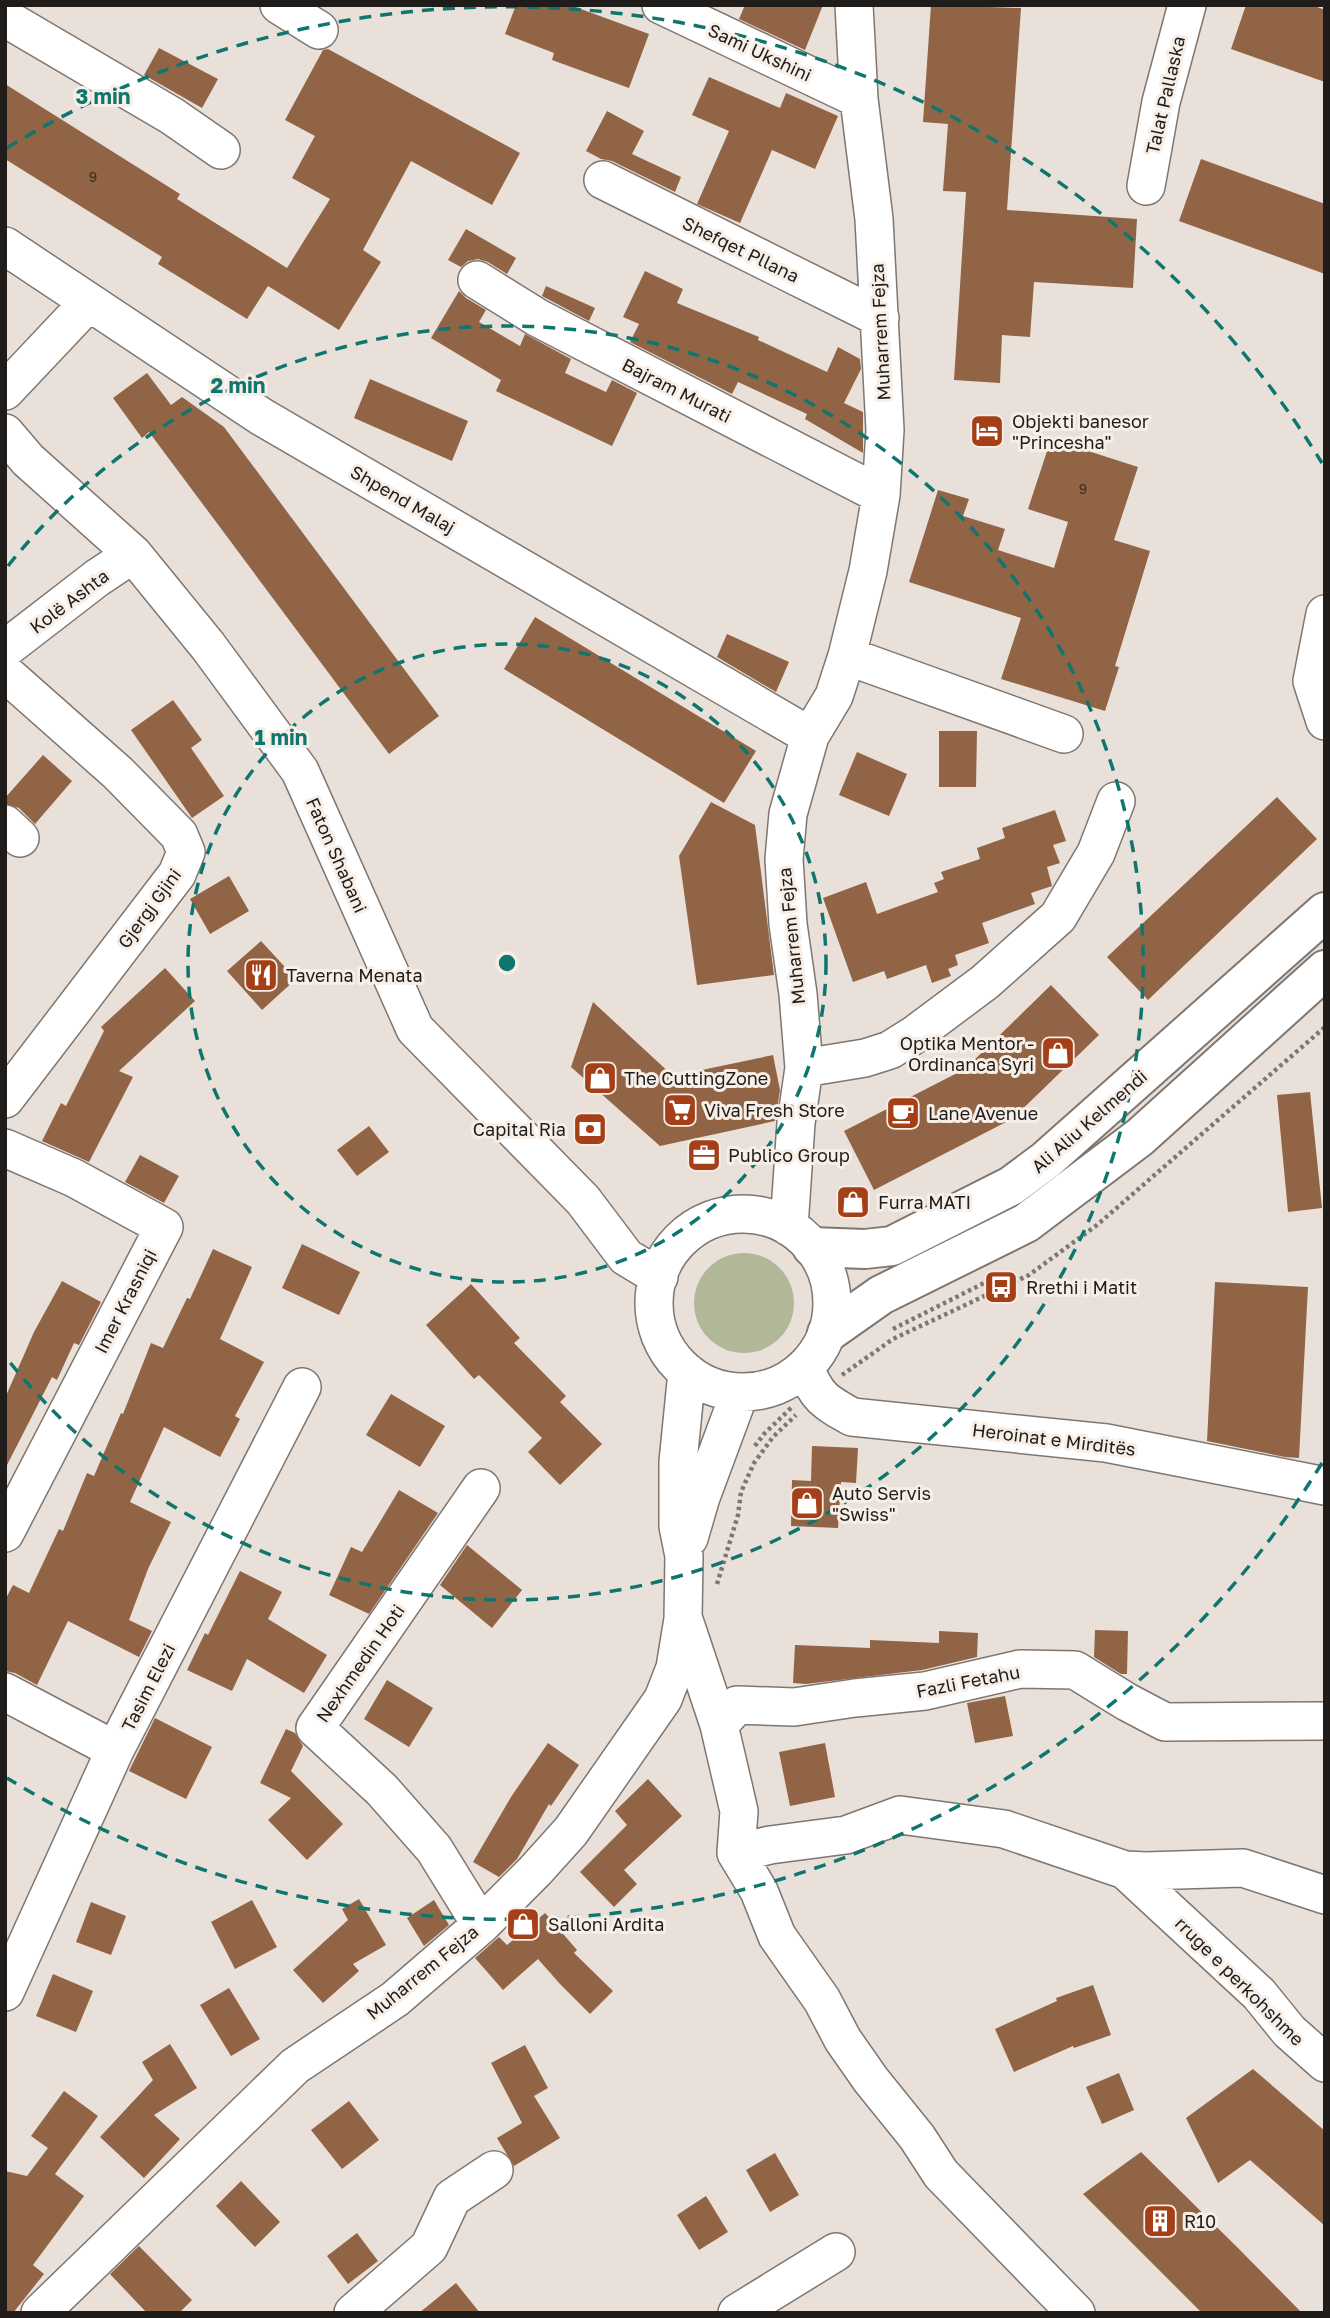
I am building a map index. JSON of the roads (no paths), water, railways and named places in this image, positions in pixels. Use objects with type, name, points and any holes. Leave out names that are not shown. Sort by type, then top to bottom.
[{"type":"main road","name":"Ali Aliu Kelmendi","points":[[800,1237],[865,1249],[892,1246],[1011,1186],[1046,1160],[1325,912]]},
{"type":"main road","points":[[827,1333],[881,1295],[1026,1223],[1140,1137],[1325,970]]},
{"type":"street","points":[[279,5],[320,30]]},
{"type":"street","name":"Sami Ukshini","points":[[661,5],[859,99]]},
{"type":"street","name":"Muharrem Fejza","points":[[800,1237],[796,1123],[804,1068],[798,994],[788,924],[784,859],[788,814],[810,736],[834,695],[847,656],[881,495],[885,430],[874,219],[859,99],[854,5]]},
{"type":"street","name":"Talat Pallaska","points":[[1146,186],[1161,102],[1187,5]]},
{"type":"street","points":[[5,18],[172,116],[221,150]]},
{"type":"street","name":"Shefqet Pllana","points":[[603,180],[880,318]]},
{"type":"street","name":"Shpend Malaj","points":[[5,246],[262,417],[810,736]]},
{"type":"street","name":"Bajram Murati","points":[[477,280],[538,318],[881,495]]},
{"type":"street","points":[[5,391],[89,302]]},
{"type":"street","name":"Faton Shabani","points":[[5,433],[28,460],[133,554],[208,646],[300,771],[415,1029],[583,1200],[626,1257],[659,1277]]},
{"type":"street","name":"Kolë Ashta","points":[[5,649],[97,578],[133,554]]},
{"type":"street","points":[[1325,614],[1312,681],[1325,721]]},
{"type":"street","points":[[847,656],[1064,734]]},
{"type":"street","name":"Gjergj Gjini","points":[[5,673],[118,773],[179,835],[186,852],[177,874],[5,1099]]},
{"type":"street","points":[[804,1068],[865,1058],[890,1050],[915,1035],[985,982],[1058,918],[1096,853],[1116,801]]},
{"type":"street","name":"Imer Krasniqi","points":[[5,1148],[74,1178],[164,1227],[5,1533]]},
{"type":"street","points":[[751,1215],[769,1219],[800,1237],[825,1269],[831,1293],[831,1317],[827,1333],[816,1354],[811,1380],[740,1392],[712,1386],[687,1372],[671,1355],[660,1334],[655,1300],[664,1263],[678,1243],[691,1232],[727,1216],[751,1215]]},
{"type":"street","name":"Muharrem Fejza","points":[[40,2313],[295,2066],[395,1999],[481,1925],[571,1830],[663,1699],[675,1668],[683,1619],[684,1556],[678,1526],[678,1462],[687,1372]]},
{"type":"street","name":"Heroinat e Mirditës","points":[[811,1380],[833,1406],[852,1417],[1106,1443],[1325,1486]]},
{"type":"street","name":"Tasim Elezi","points":[[5,1992],[115,1750],[302,1387]]},
{"type":"street","name":"Muharrem Fejza","points":[[684,1556],[701,1497],[740,1392]]},
{"type":"street","name":"Nexhmedin Hoti","points":[[481,1488],[315,1728],[382,1790],[435,1849],[481,1925]]},
{"type":"street","points":[[683,1619],[719,1725],[739,1811],[736,1853],[759,1891],[777,1936],[822,2000],[843,2039],[871,2080],[917,2137],[941,2174],[1076,2313]]},
{"type":"street","name":"Fazli Fetahu","points":[[719,1725],[737,1705],[794,1707],[925,1691],[1020,1670],[1075,1670],[1164,1722],[1325,1721]]},
{"type":"street","points":[[5,1692],[115,1750]]},
{"type":"street","name":"rruge e perkohshme","points":[[736,1853],[770,1845],[846,1835],[900,1815],[1004,1829],[1125,1870],[1243,1868],[1325,1895]]},
{"type":"street","name":"rruge e perkohshme","points":[[1125,1870],[1259,1994],[1289,2031],[1325,2063]]},
{"type":"street","points":[[353,2313],[429,2247],[452,2197],[494,2170]]},
{"type":"street","points":[[737,2313],[836,2252]]},
{"type":"place","name":"Objekti banesor \"Princesha\"","points":[[987,431]]},
{"type":"place","name":"Taverna Menata","points":[[261,975]]},
{"type":"place","name":"Optika Mentor - Ordinanca Syri","points":[[1058,1053]]},
{"type":"place","name":"The CuttingZone","points":[[600,1078]]},
{"type":"place","name":"Viva Fresh Store","points":[[680,1110]]},
{"type":"place","name":"Lane Avenue","points":[[903,1113]]},
{"type":"place","name":"Capital Ria","points":[[590,1129]]},
{"type":"place","name":"Publico Group","points":[[704,1155]]},
{"type":"place","name":"Furra MATI","points":[[853,1202]]},
{"type":"place","name":"Rrethi i Matit","points":[[1001,1287]]},
{"type":"place","name":"Auto Servis \"Swiss\"","points":[[807,1503]]},
{"type":"place","name":"Salloni Ardita","points":[[523,1924]]},
{"type":"place","name":"R10","points":[[1160,2221]]}]
